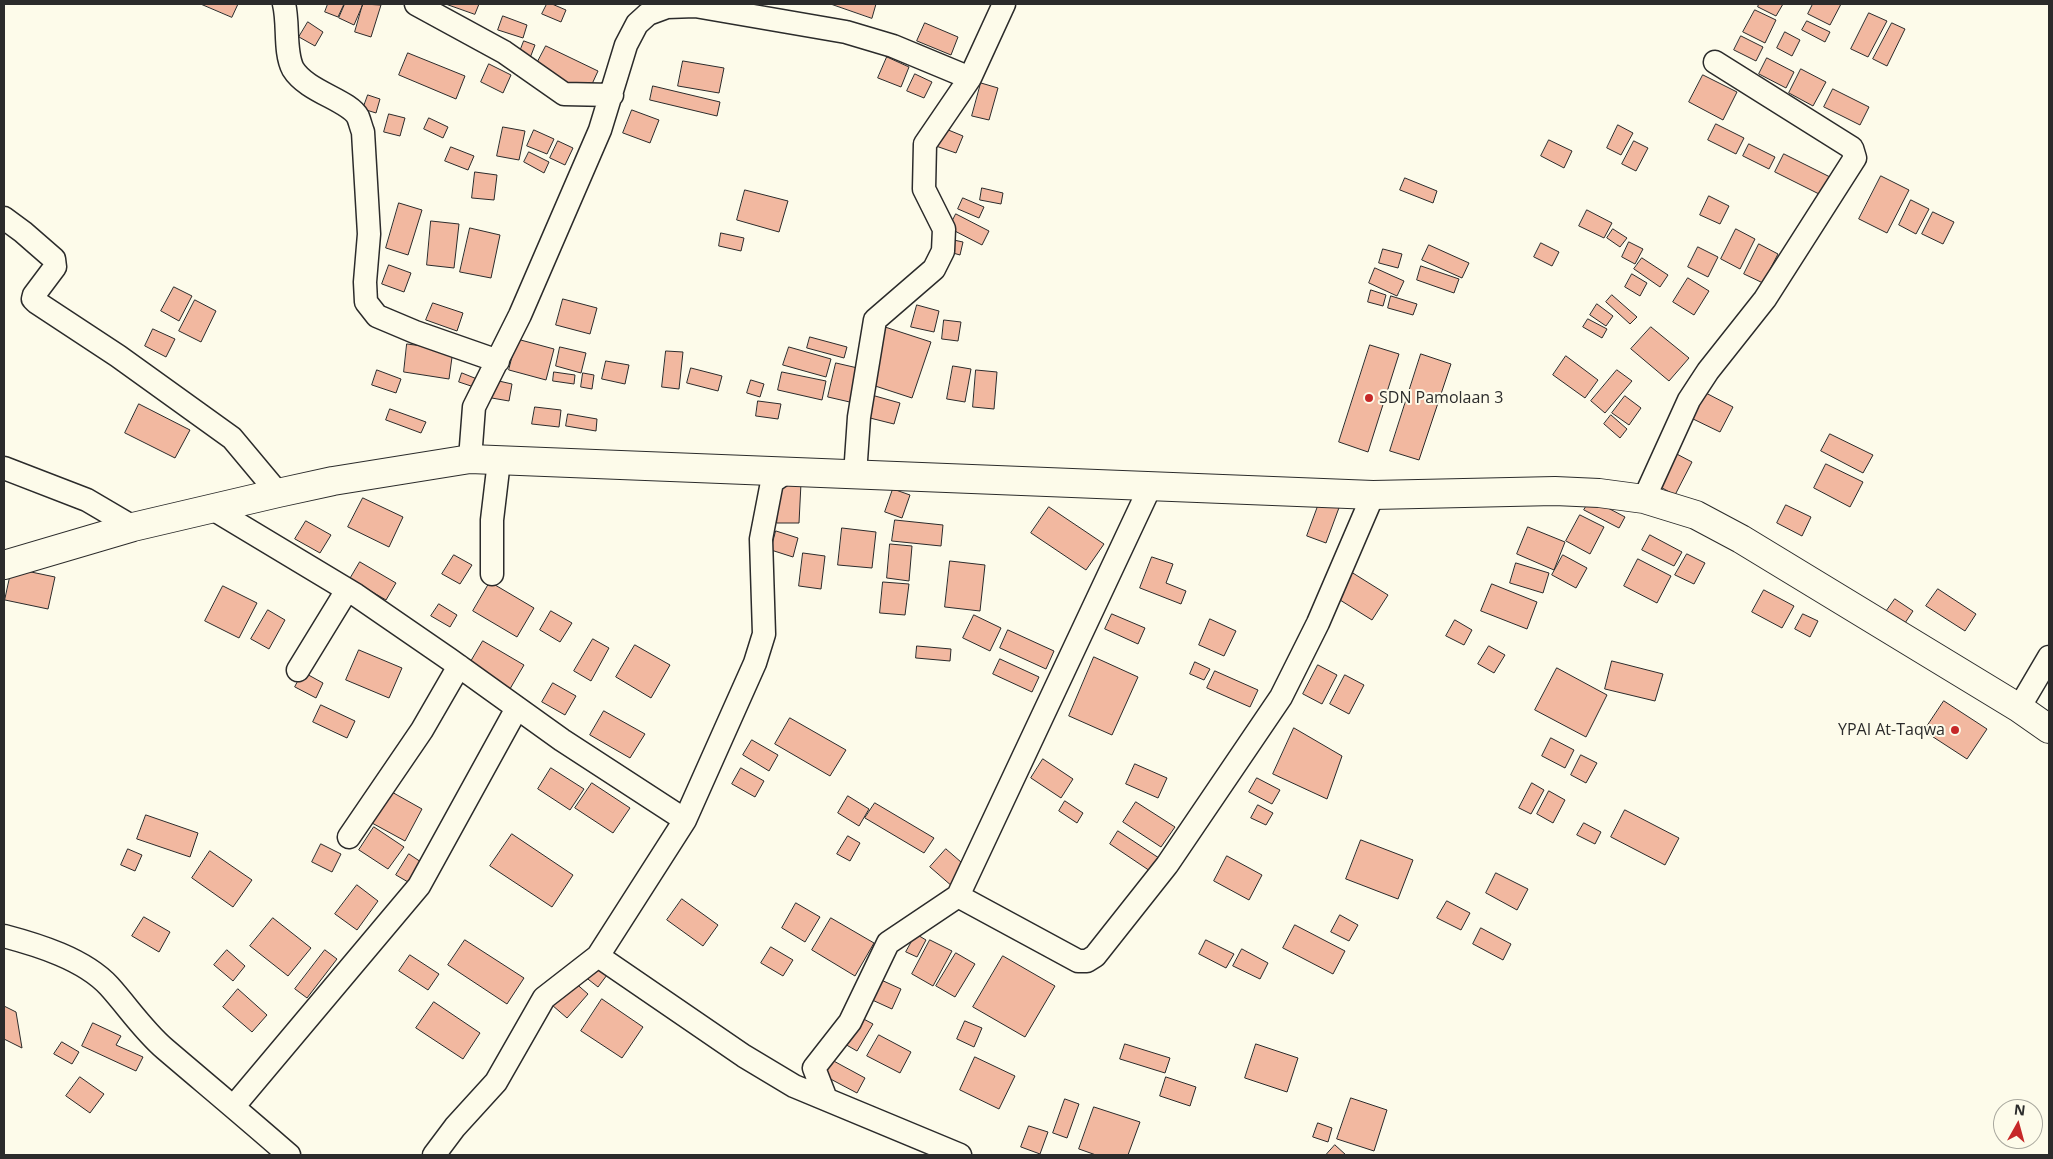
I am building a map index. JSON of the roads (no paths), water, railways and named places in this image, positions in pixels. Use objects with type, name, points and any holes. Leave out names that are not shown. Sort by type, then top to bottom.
[{"type":"street","points":[[284,4],[287,18],[289,60],[294,71],[304,82],[350,109],[357,116],[363,132],[369,234],[365,282],[366,302],[377,316],[415,332],[498,361]]},
{"type":"street","points":[[416,4],[504,52],[564,94],[612,95]]},
{"type":"street","points":[[855,475],[859,417],[875,320],[934,269],[943,251],[944,229],[924,189],[925,144],[970,78],[1004,4]]},
{"type":"street","points":[[470,459],[474,407],[498,361],[600,130],[626,45],[637,24],[648,14],[667,6],[695,6],[846,32],[893,46],[970,78]]},
{"type":"street","points":[[1644,499],[1689,400],[1708,371],[1765,299],[1854,158],[1852,148],[1716,62]]},
{"type":"street","points":[[4,218],[54,259],[55,267],[33,299],[118,356],[232,438],[278,493]]},
{"type":"street","points":[[4,565],[133,527],[278,493],[333,481],[470,459],[1373,495],[1555,491],[1600,493],[1644,499],[1696,515],[1740,539],[2019,708],[2049,729]]},
{"type":"street","points":[[492,574],[492,520],[499,461]]},
{"type":"street","points":[[4,468],[87,500],[133,527]]},
{"type":"street","points":[[434,1155],[455,1127],[496,1082],[544,998],[598,956],[685,820],[755,663],[764,634],[761,539],[772,482],[785,473]]},
{"type":"street","points":[[826,1099],[814,1068],[850,1022],[888,943],[958,896],[1151,485]]},
{"type":"street","points":[[958,896],[1078,961],[1087,960],[1095,956],[1167,865],[1282,697],[1346,560],[1373,495]]},
{"type":"street","points":[[213,509],[347,590],[459,666],[562,740],[685,820]]},
{"type":"street","points":[[298,670],[347,590]]},
{"type":"street","points":[[2019,708],[2049,657]]},
{"type":"street","points":[[349,837],[422,730],[459,666]]},
{"type":"street","points":[[234,1106],[419,886],[517,708]]},
{"type":"street","points":[[4,936],[64,956],[108,985],[144,1029],[164,1048],[289,1155]]},
{"type":"street","points":[[598,956],[744,1056],[794,1086],[960,1155]]},
{"type":"place","name":"SDN Pamolaan 3","points":[[1369,398]]},
{"type":"place","name":"YPAI At-Taqwa","points":[[1955,730]]}]
